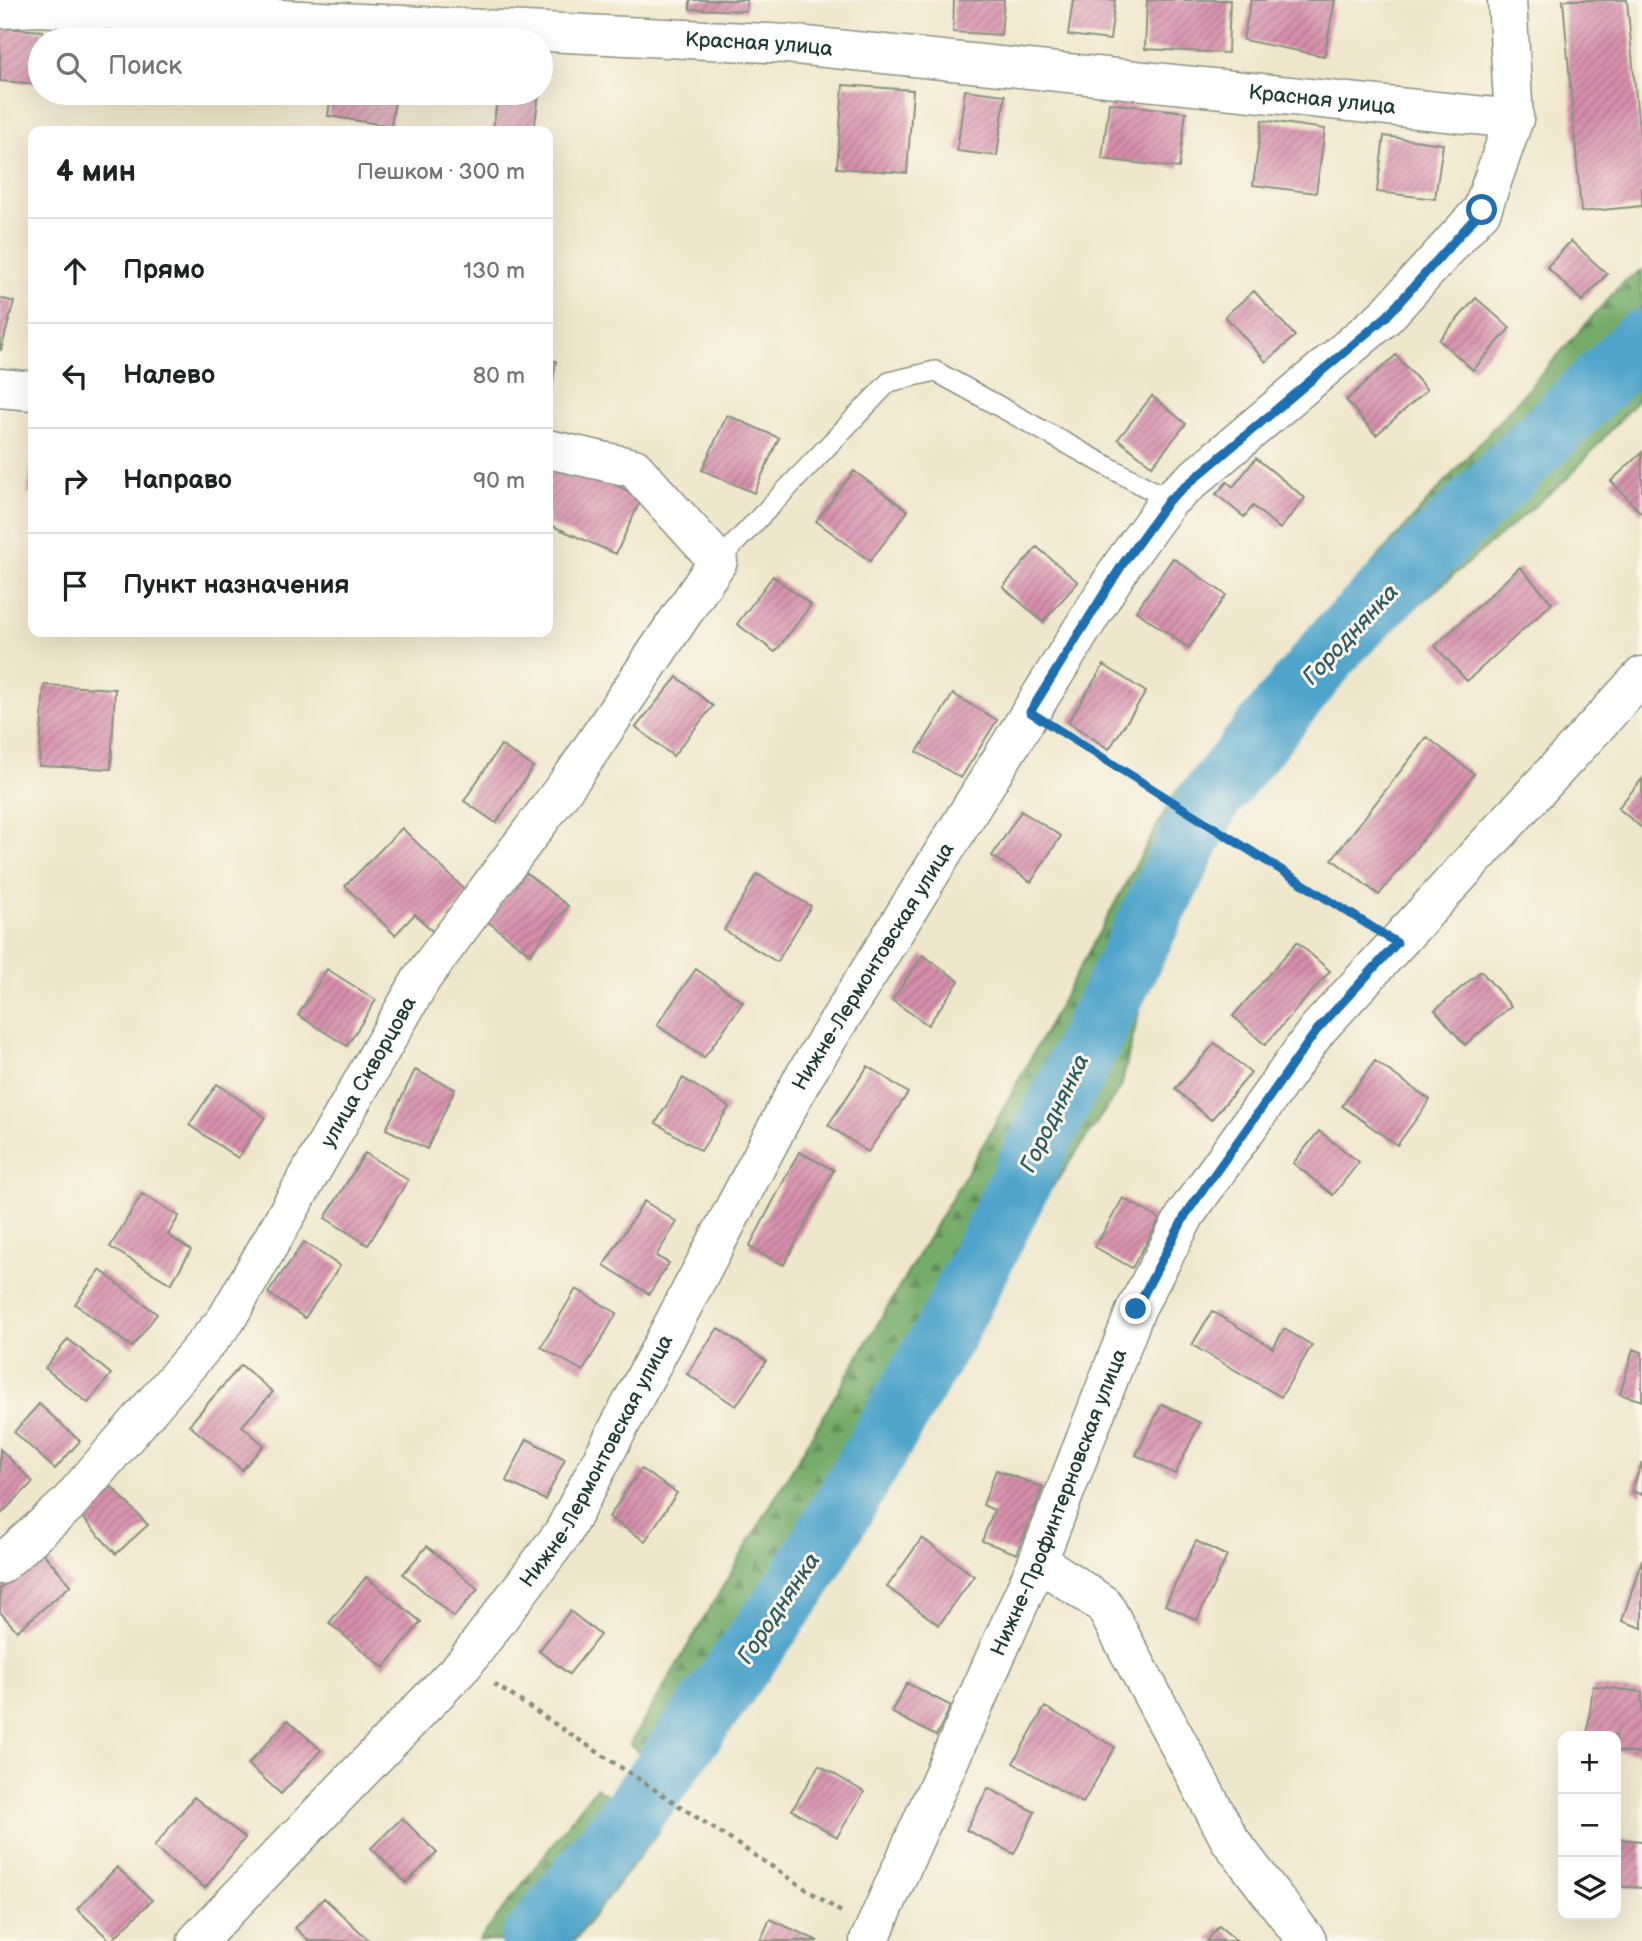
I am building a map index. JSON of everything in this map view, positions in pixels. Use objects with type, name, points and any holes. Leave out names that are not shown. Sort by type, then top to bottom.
[{"type":"street","name":"Нижне-Лермонтовская улица","points":[[197,1941],[464,1664],[563,1533],[802,1080],[1122,565],[1169,500],[1387,316],[1482,210],[1514,120],[1507,0]]},
{"type":"street","name":"Красная улица","points":[[0,9],[38,7],[463,28]]},
{"type":"street","name":"Красная улица","points":[[553,32],[787,44],[1514,120]]},
{"type":"street","points":[[0,388],[28,391]]},
{"type":"street","points":[[553,450],[634,468],[718,561]]},
{"type":"street","name":"улица Скворцова","points":[[0,1565],[67,1505],[226,1320],[422,978],[573,776],[718,561]]},
{"type":"street","name":"Нижне-Профинтерновская улица","points":[[871,1937],[1038,1561],[1136,1309],[1186,1214],[1317,1030],[1642,676]]},
{"type":"street","points":[[1038,1561],[1104,1605],[1230,1840],[1307,1941]]},
{"type":"lane","points":[[718,561],[889,382],[935,371],[1169,500]]},
{"type":"path","points":[[1030,712],[1397,943]]},
{"type":"path","points":[[464,1664],[871,1937]]},
{"type":"green space","points":[[1642,270],[1642,395],[1570,476],[1308,699],[1159,928],[1121,1087],[1017,1239],[680,1792],[630,1744],[987,1138],[1175,793],[1346,593],[1624,281]]},
{"type":"green space","points":[[596,1787],[659,1831],[574,1941],[479,1941]]},
{"type":"building","points":[[690,0],[747,0],[746,11],[690,9]]},
{"type":"building","points":[[954,0],[1004,0],[1001,35],[953,32]]},
{"type":"building","points":[[1073,0],[1115,0],[1110,40],[1068,35]]},
{"type":"building","points":[[1147,0],[1230,0],[1228,53],[1145,49]]},
{"type":"building","points":[[1251,0],[1335,0],[1324,56],[1243,40]]},
{"type":"building","points":[[1563,0],[1627,0],[1642,163],[1642,206],[1581,212]]},
{"type":"building","points":[[0,28],[28,30],[28,83],[0,81]]},
{"type":"building","points":[[843,85],[913,90],[907,173],[837,168]]},
{"type":"building","points":[[965,90],[1005,95],[997,156],[957,151]]},
{"type":"building","points":[[1109,103],[1186,112],[1179,168],[1102,159]]},
{"type":"building","points":[[329,105],[394,105],[391,126],[328,116]]},
{"type":"building","points":[[496,105],[537,105],[535,126],[493,126]]},
{"type":"building","points":[[1262,120],[1325,129],[1316,193],[1253,185]]},
{"type":"building","points":[[1384,136],[1443,144],[1435,199],[1377,192]]},
{"type":"building","points":[[1571,241],[1607,274],[1582,301],[1547,267]]},
{"type":"building","points":[[1254,291],[1295,336],[1266,362],[1225,316]]},
{"type":"building","points":[[0,298],[14,302],[1,350],[0,349]]},
{"type":"building","points":[[1476,298],[1510,328],[1473,370],[1439,340]]},
{"type":"building","points":[[1396,355],[1427,390],[1376,435],[1346,400]]},
{"type":"building","points":[[553,361],[556,361],[553,381]]},
{"type":"building","points":[[1152,396],[1186,424],[1152,466],[1118,439]]},
{"type":"building","points":[[727,415],[779,438],[754,493],[702,470]]},
{"type":"building","points":[[1642,452],[1642,514],[1611,481]]},
{"type":"building","points":[[1256,458],[1305,498],[1280,529],[1253,506],[1244,517],[1216,494],[1227,482],[1233,487]]},
{"type":"building","points":[[557,459],[642,497],[616,554],[553,526],[553,468]]},
{"type":"building","points":[[854,471],[908,511],[870,561],[816,521]]},
{"type":"building","points":[[1037,547],[1078,582],[1043,622],[1003,587]]},
{"type":"building","points":[[1173,558],[1226,595],[1189,648],[1136,611]]},
{"type":"building","points":[[1520,567],[1552,603],[1467,681],[1435,646]]},
{"type":"building","points":[[773,576],[811,605],[775,652],[737,624]]},
{"type":"building","points":[[1104,665],[1146,692],[1109,749],[1068,722]]},
{"type":"building","points":[[677,677],[713,706],[673,756],[636,727]]},
{"type":"building","points":[[44,685],[115,689],[111,769],[39,766]]},
{"type":"building","points":[[953,694],[997,720],[961,778],[917,752]]},
{"type":"building","points":[[1427,737],[1474,774],[1379,895],[1332,859]]},
{"type":"building","points":[[501,745],[533,767],[496,823],[464,801]]},
{"type":"building","points":[[1642,779],[1642,828],[1618,808]]},
{"type":"building","points":[[1021,811],[1061,836],[1031,882],[992,856]]},
{"type":"building","points":[[402,828],[469,894],[433,932],[415,914],[395,935],[345,886]]},
{"type":"building","points":[[526,873],[568,906],[530,954],[487,921]]},
{"type":"building","points":[[757,874],[811,906],[777,962],[724,930]]},
{"type":"building","points":[[1297,942],[1330,971],[1265,1045],[1233,1016]]},
{"type":"building","points":[[923,955],[959,981],[928,1025],[892,1000]]},
{"type":"building","points":[[327,969],[376,1000],[347,1046],[298,1015]]},
{"type":"building","points":[[696,969],[743,1002],[704,1058],[657,1025]]},
{"type":"building","points":[[1481,971],[1511,1006],[1465,1045],[1435,1010]]},
{"type":"building","points":[[1215,1043],[1251,1073],[1211,1120],[1175,1089]]},
{"type":"building","points":[[1375,1061],[1430,1100],[1397,1145],[1342,1106]]},
{"type":"building","points":[[868,1066],[908,1093],[868,1152],[828,1125]]},
{"type":"building","points":[[415,1070],[455,1089],[427,1149],[386,1129]]},
{"type":"building","points":[[683,1078],[729,1107],[701,1151],[656,1123]]},
{"type":"building","points":[[217,1084],[265,1117],[238,1158],[189,1125]]},
{"type":"building","points":[[1319,1131],[1359,1162],[1333,1195],[1293,1163]]},
{"type":"building","points":[[799,1152],[834,1170],[784,1265],[749,1247]]},
{"type":"building","points":[[365,1153],[408,1180],[368,1245],[325,1218]]},
{"type":"building","points":[[142,1194],[179,1216],[168,1235],[191,1250],[171,1284],[110,1247]]},
{"type":"building","points":[[1123,1198],[1160,1219],[1132,1268],[1095,1247]]},
{"type":"building","points":[[644,1201],[677,1222],[656,1256],[669,1263],[649,1294],[604,1265]]},
{"type":"building","points":[[304,1242],[340,1266],[305,1318],[268,1293]]},
{"type":"building","points":[[100,1270],[157,1314],[132,1347],[75,1304]]},
{"type":"building","points":[[576,1289],[617,1313],[583,1371],[541,1347]]},
{"type":"building","points":[[1212,1311],[1273,1348],[1284,1329],[1312,1345],[1281,1397],[1192,1345]]},
{"type":"building","points":[[718,1328],[766,1361],[736,1406],[687,1374]]},
{"type":"building","points":[[68,1339],[111,1374],[88,1403],[45,1368]]},
{"type":"building","points":[[1633,1349],[1642,1352],[1642,1401],[1620,1394]]},
{"type":"building","points":[[241,1365],[273,1392],[242,1426],[264,1445],[242,1470],[189,1425]]},
{"type":"building","points":[[39,1404],[80,1441],[55,1469],[14,1432]]},
{"type":"building","points":[[1162,1404],[1200,1423],[1175,1474],[1136,1455]]},
{"type":"building","points":[[527,1439],[565,1459],[545,1500],[506,1481]]},
{"type":"building","points":[[0,1449],[33,1482],[0,1515]]},
{"type":"building","points":[[1642,1462],[1642,1495],[1632,1491]]},
{"type":"building","points":[[641,1469],[677,1493],[645,1541],[609,1517]]},
{"type":"building","points":[[996,1470],[1043,1487],[1017,1554],[982,1541],[994,1510],[983,1505]]},
{"type":"building","points":[[111,1486],[148,1525],[116,1554],[80,1515]]},
{"type":"building","points":[[922,1538],[974,1576],[939,1625],[887,1587]]},
{"type":"building","points":[[1196,1541],[1227,1556],[1197,1620],[1165,1605]]},
{"type":"building","points":[[427,1546],[478,1589],[454,1617],[403,1574]]},
{"type":"building","points":[[42,1552],[71,1585],[17,1631],[0,1612],[0,1588]]},
{"type":"building","points":[[1642,1559],[1642,1628],[1622,1621]]},
{"type":"building","points":[[366,1577],[421,1622],[384,1668],[329,1623]]},
{"type":"building","points":[[570,1611],[600,1635],[569,1674],[539,1651]]},
{"type":"building","points":[[907,1683],[951,1706],[936,1736],[891,1712]]},
{"type":"building","points":[[1593,1686],[1642,1692],[1642,1754],[1621,1752],[1621,1731],[1588,1731]]},
{"type":"building","points":[[1045,1707],[1115,1747],[1083,1803],[1013,1763]]},
{"type":"building","points":[[288,1720],[321,1750],[281,1794],[248,1764]]},
{"type":"building","points":[[819,1765],[864,1792],[837,1837],[792,1810]]},
{"type":"building","points":[[988,1788],[1035,1812],[1014,1854],[966,1830]]},
{"type":"building","points":[[194,1797],[245,1838],[205,1888],[154,1847]]},
{"type":"building","points":[[402,1818],[437,1853],[406,1883],[371,1848]]},
{"type":"building","points":[[1621,1839],[1642,1841],[1642,1888],[1621,1886]]},
{"type":"building","points":[[117,1867],[152,1900],[111,1941],[77,1909]]},
{"type":"building","points":[[324,1898],[370,1941],[309,1941],[295,1928]]},
{"type":"building","points":[[770,1919],[818,1941],[760,1941]]},
{"type":"building","points":[[1219,1926],[1237,1941],[1207,1941]]},
{"type":"waterway","name":"Городнянка","points":[[532,1941],[648,1793],[797,1586],[949,1326],[1209,800],[1339,640],[1642,341]]},
{"type":"route","points":[[1136,1309],[1186,1214],[1317,1030],[1397,943],[1030,712],[1122,565],[1169,500],[1387,316],[1482,210]]}]
